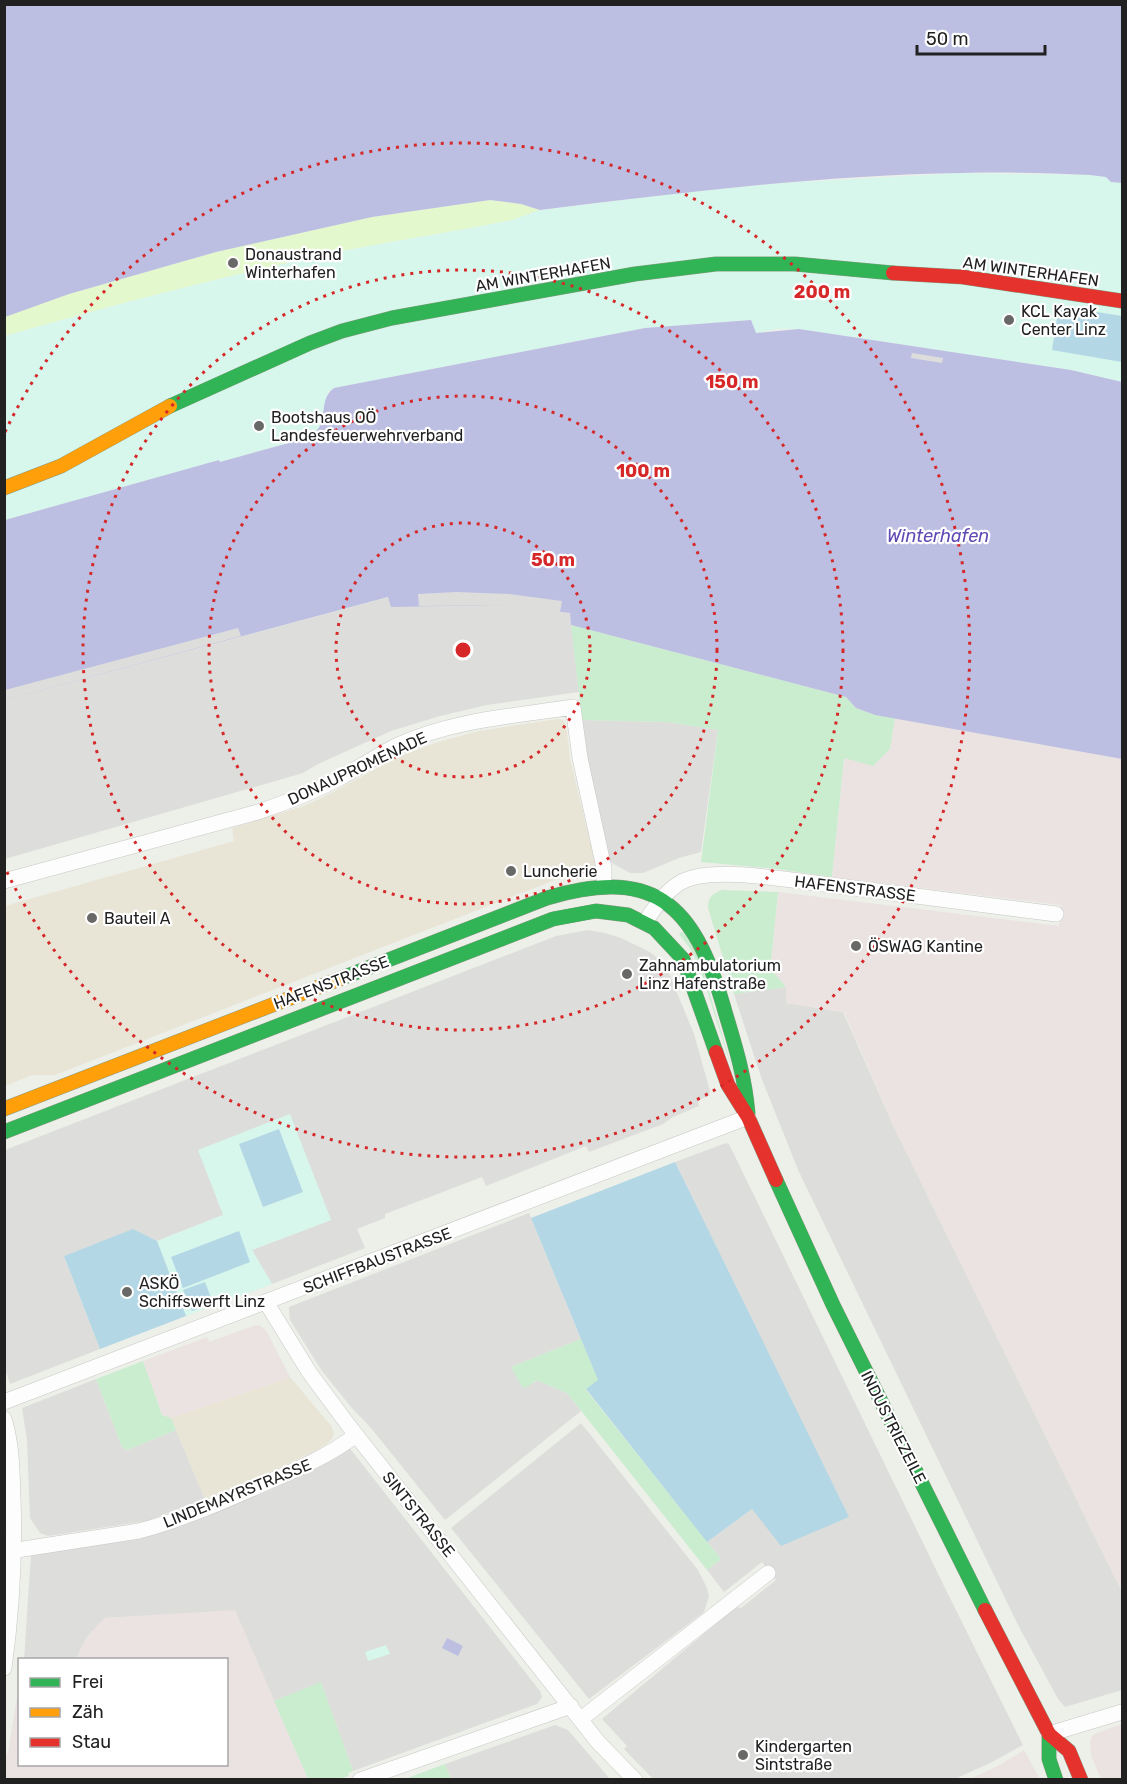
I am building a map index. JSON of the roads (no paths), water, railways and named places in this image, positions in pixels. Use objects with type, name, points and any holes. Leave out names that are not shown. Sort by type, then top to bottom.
[{"type":"main road","name":"AM WINTERHAFEN","points":[[4,488],[61,466],[176,404],[310,343],[342,331],[392,318],[635,274],[716,264],[795,264],[963,277],[1122,301]]},
{"type":"main road","name":"HAFENSTRASSE","points":[[4,1109],[547,898],[578,888],[604,885],[639,890],[661,899],[681,914],[695,932],[707,955],[745,1079],[748,1117]]},
{"type":"main road","name":"HAFENSTRASSE","points":[[4,1132],[553,919],[585,912],[607,911],[628,915],[645,922],[664,937],[683,959],[728,1084],[748,1117]]},
{"type":"main road","name":"INDUSTRIEZEILE","points":[[748,1117],[833,1305],[1001,1642],[1049,1734],[1069,1751],[1081,1779]]},
{"type":"main road","name":"INDUSTRIEZEILE","points":[[1049,1734],[1049,1758],[1056,1779]]},
{"type":"street","name":"DONAUPROMENADE","points":[[4,881],[258,812],[336,780],[399,745],[432,733],[473,723],[573,707],[580,759],[604,868],[604,885]]},
{"type":"street","name":"HAFENSTRASSE","points":[[645,922],[661,899],[679,883],[691,878],[748,876],[1056,914]]},
{"type":"street","name":"SCHIFFBAUSTRASSE","points":[[4,1402],[748,1117]]},
{"type":"street","name":"SINTSTRASSE","points":[[266,1302],[309,1372],[356,1435],[598,1742],[635,1779]]},
{"type":"street","points":[[4,1419],[12,1464],[9,1551],[12,1595],[4,1668]]},
{"type":"street","name":"LINDEMAYRSTRASSE","points":[[9,1551],[157,1526],[235,1497],[296,1470],[325,1456],[356,1435]]},
{"type":"street","points":[[581,1719],[768,1573]]},
{"type":"street","points":[[369,1778],[571,1706]]},
{"type":"street","points":[[1049,1734],[1122,1712]]},
{"type":"water","points":[[4,5],[1122,5],[1122,183],[1111,182],[1106,177],[1090,175],[909,174],[698,191],[540,210],[521,204],[490,200],[372,217],[216,252],[69,294],[5,317]]},
{"type":"water","name":"Winterhafen","points":[[751,320],[756,333],[799,329],[1071,370],[1122,382],[1122,759],[875,715],[856,708],[846,697],[571,625],[570,613],[498,605],[391,607],[388,597],[5,700],[5,520],[219,460],[220,462],[307,438],[319,427],[326,399],[334,388],[645,328]]},
{"type":"water","points":[[447,1638],[463,1646],[458,1656],[442,1648]]},
{"type":"place","name":"Donaustrand Winterhafen","points":[[233,263]]},
{"type":"place","name":"KCL Kayak Center Linz","points":[[1009,320]]},
{"type":"place","name":"Bootshaus OÖ Landesfeuerwehrverband","points":[[259,426]]},
{"type":"place","name":"Luncherie","points":[[511,871]]},
{"type":"place","name":"Bauteil A","points":[[92,918]]},
{"type":"place","name":"ÖSWAG Kantine","points":[[856,946]]},
{"type":"place","name":"Zahnambulatorium Linz Hafenstraße","points":[[627,974]]},
{"type":"place","name":"ASKÖ Schiffswerft Linz","points":[[127,1292]]},
{"type":"place","name":"Kindergarten Sintstraße","points":[[743,1755]]}]
